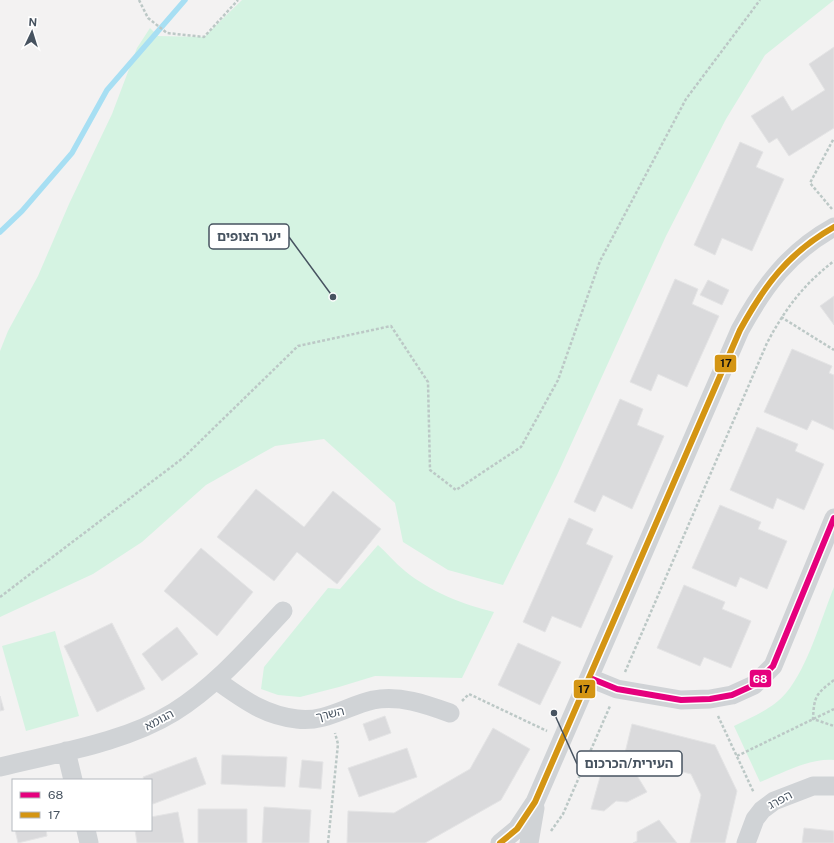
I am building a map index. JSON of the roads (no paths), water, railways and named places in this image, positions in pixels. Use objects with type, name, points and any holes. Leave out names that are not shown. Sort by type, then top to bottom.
[{"type":"street","points":[[500,843],[517,830],[535,802],[740,330],[756,302],[774,276],[796,252],[819,235],[834,227]]},
{"type":"street","points":[[590,678],[617,689],[681,700],[710,699],[732,695],[754,685],[773,666],[834,518]]},
{"type":"street","name":"הגומא","points":[[0,767],[66,751],[144,728],[174,712],[216,680],[283,610]]},
{"type":"street","name":"השרך","points":[[216,680],[258,709],[277,716],[298,720],[330,715],[373,700],[392,699],[415,700],[450,713]]},
{"type":"street","points":[[66,751],[73,779]]},
{"type":"street","name":"הפרג","points":[[746,843],[755,819],[762,810],[774,801],[813,786],[834,786]]},
{"type":"street","points":[[535,802],[538,840]]},
{"type":"street","points":[[86,831],[89,843]]},
{"type":"waterway","points":[[0,232],[22,211],[72,153],[107,90],[185,0]]},
{"type":"place","name":"יער הצופים","points":[[333,297]]},
{"type":"place","name":"העירית/הכרכום","points":[[554,713]]}]
